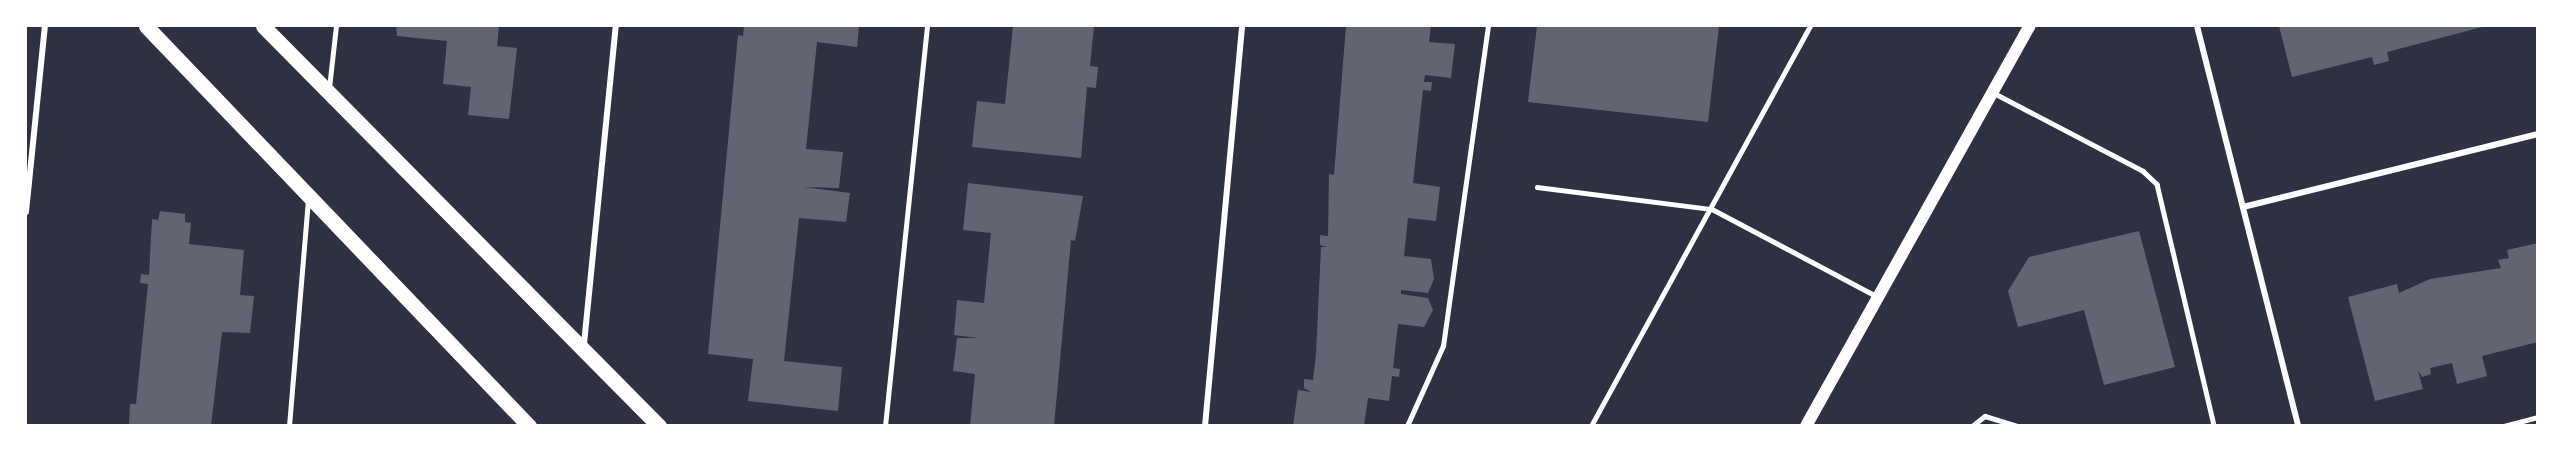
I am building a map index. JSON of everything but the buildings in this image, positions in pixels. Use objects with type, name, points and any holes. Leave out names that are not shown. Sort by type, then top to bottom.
[{"type":"main road","points":[[146,26],[529,426]]},
{"type":"main road","points":[[263,26],[584,344],[659,426]]},
{"type":"main road","points":[[1806,426],[2030,26]]},
{"type":"street","points":[[26,212],[45,26]]},
{"type":"street","points":[[584,344],[616,26]]},
{"type":"street","points":[[1205,426],[1242,26]]},
{"type":"street","points":[[2198,26],[2298,426]]},
{"type":"street","points":[[2243,207],[2538,134]]},
{"type":"lane","points":[[329,91],[336,26]]},
{"type":"lane","points":[[885,426],[927,26]]},
{"type":"lane","points":[[1407,426],[1443,346],[1488,26]]},
{"type":"lane","points":[[1591,426],[1810,26]]},
{"type":"lane","points":[[1993,92],[2143,171],[2157,184],[2214,426]]},
{"type":"lane","points":[[1537,187],[1712,208],[1878,297]]},
{"type":"lane","points":[[289,426],[309,196]]},
{"type":"lane","points":[[1972,426],[1985,416],[2018,426]]},
{"type":"lane","points":[[2504,426],[2538,417]]}]
